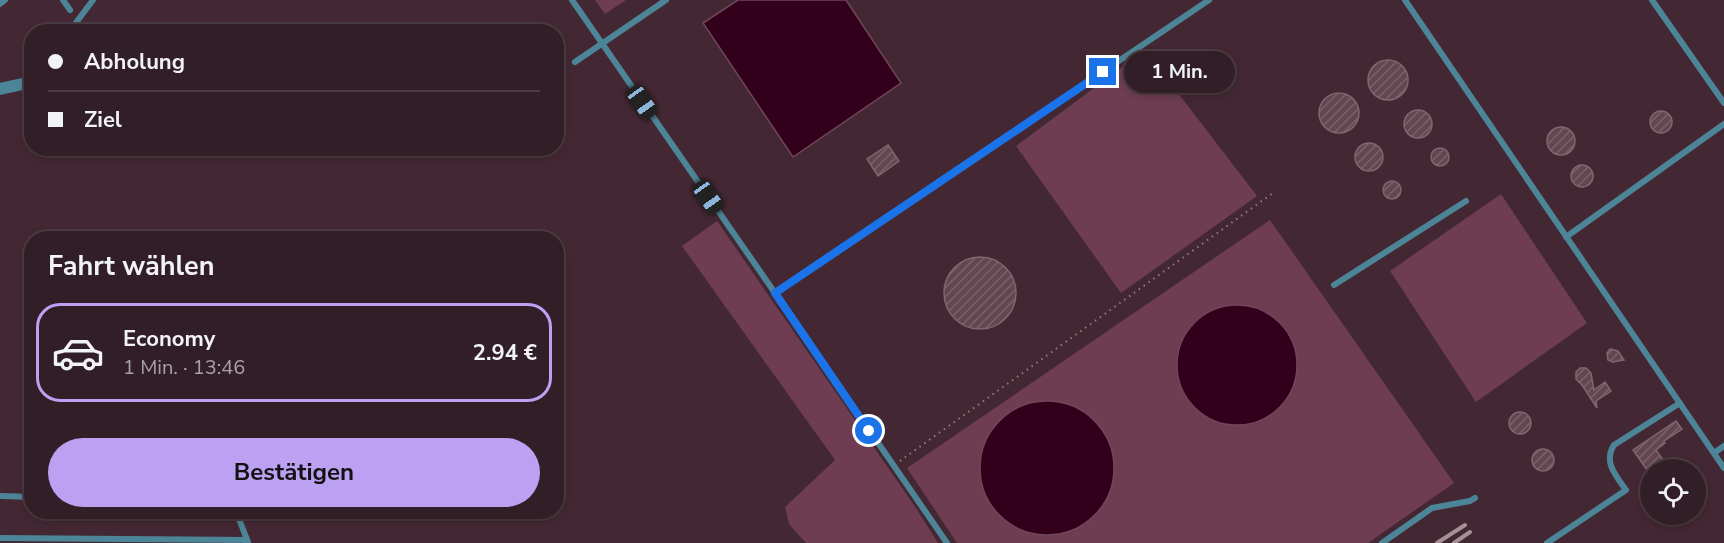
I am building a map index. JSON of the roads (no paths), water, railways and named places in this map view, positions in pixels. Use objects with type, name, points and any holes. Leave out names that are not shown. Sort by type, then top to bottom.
[{"type":"street","points":[[0,89],[24,84]]},
{"type":"lane","points":[[0,4],[6,0]]},
{"type":"lane","points":[[63,0],[70,10]]},
{"type":"lane","points":[[75,24],[93,0]]},
{"type":"lane","points":[[572,0],[947,543]]},
{"type":"lane","points":[[575,62],[666,0]]},
{"type":"lane","points":[[775,293],[1209,0]]},
{"type":"lane","points":[[1405,0],[1724,468]]},
{"type":"lane","points":[[1652,0],[1724,102]]},
{"type":"lane","points":[[1566,237],[1724,124]]},
{"type":"lane","points":[[1334,285],[1466,201]]},
{"type":"lane","points":[[1546,543],[1626,490],[1609,463],[1610,451],[1614,445],[1680,403]]},
{"type":"lane","points":[[1714,453],[1724,447]]},
{"type":"lane","points":[[0,496],[24,497]]},
{"type":"lane","points":[[1382,543],[1432,508],[1470,501],[1474,498]]},
{"type":"lane","points":[[0,538],[247,542],[239,519]]},
{"type":"railway","points":[[1437,543],[1465,525]]},
{"type":"railway","points":[[1454,543],[1470,532]]}]
